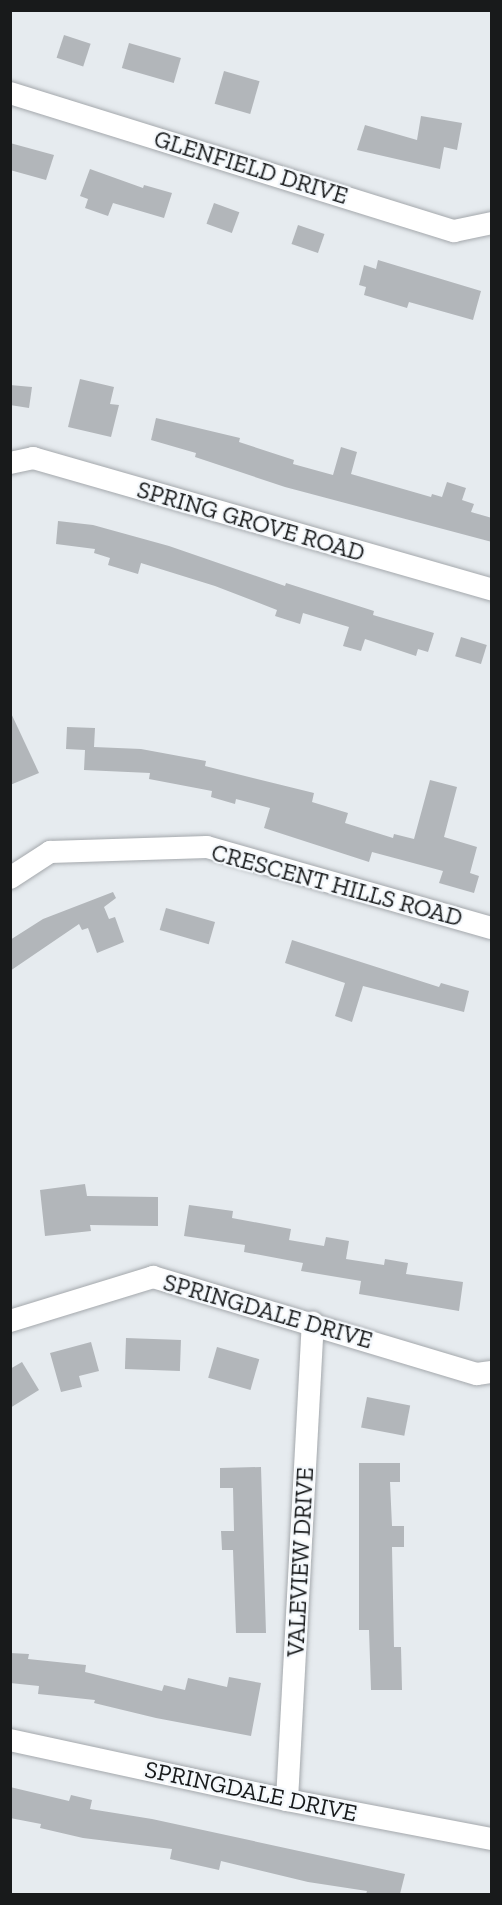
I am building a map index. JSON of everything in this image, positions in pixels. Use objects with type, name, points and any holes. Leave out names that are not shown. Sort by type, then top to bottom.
[{"type":"street","name":"GLENFIELD DRIVE","points":[[10,93],[454,231],[492,223]]},
{"type":"street","name":"SPRING GROVE ROAD","points":[[10,463],[33,458],[492,590]]},
{"type":"street","name":"CRESCENT HILLS ROAD","points":[[10,878],[50,852],[207,848],[492,928]]},
{"type":"street","name":"SPRINGDALE DRIVE","points":[[10,1321],[153,1277],[313,1323],[477,1374],[492,1372]]},
{"type":"street","name":"VALEVIEW DRIVE","points":[[287,1800],[313,1323]]},
{"type":"street","name":"SPRINGDALE DRIVE","points":[[10,1740],[287,1800],[492,1839]]},
{"type":"building","points":[[64,35],[91,44],[83,66],[57,58]]},
{"type":"building","points":[[129,43],[181,58],[174,83],[122,68]]},
{"type":"building","points":[[224,71],[260,81],[250,114],[215,104]]},
{"type":"building","points":[[421,116],[462,123],[457,150],[444,147],[440,169],[357,150],[365,125],[417,140]]},
{"type":"building","points":[[10,143],[54,155],[46,180],[10,170]]},
{"type":"building","points":[[90,169],[143,188],[144,185],[172,193],[164,218],[113,203],[108,216],[85,208],[88,199],[80,196]]},
{"type":"building","points":[[214,203],[239,212],[232,233],[206,224]]},
{"type":"building","points":[[298,225],[324,234],[318,253],[291,244]]},
{"type":"building","points":[[378,260],[481,291],[473,320],[409,302],[407,308],[364,295],[366,287],[359,285],[364,265],[376,269]]},
{"type":"building","points":[[80,379],[114,387],[110,404],[119,405],[111,437],[68,427]]},
{"type":"building","points":[[10,385],[32,387],[29,408],[10,405]]},
{"type":"building","points":[[156,418],[240,438],[239,442],[294,460],[293,464],[333,475],[341,447],[357,452],[351,474],[431,497],[432,494],[442,497],[447,482],[466,488],[462,500],[474,504],[471,512],[492,518],[492,542],[285,487],[195,457],[196,453],[151,440]]},
{"type":"building","points":[[58,521],[93,525],[169,546],[285,586],[286,583],[374,611],[373,615],[434,633],[428,652],[418,649],[416,656],[365,639],[361,651],[343,646],[349,627],[303,613],[300,624],[275,616],[277,610],[215,586],[141,563],[138,574],[108,565],[110,558],[94,553],[95,549],[56,544]]},
{"type":"building","points":[[461,637],[487,645],[481,664],[455,656]]},
{"type":"building","points":[[10,711],[39,773],[10,785]]},
{"type":"building","points":[[67,727],[95,728],[94,747],[141,749],[206,761],[205,766],[314,793],[312,802],[348,813],[345,823],[393,838],[394,834],[414,839],[430,780],[457,787],[444,837],[477,847],[470,873],[479,876],[474,893],[439,883],[443,871],[372,852],[369,862],[264,828],[270,808],[236,799],[235,804],[211,797],[212,791],[149,779],[150,773],[84,770],[85,750],[66,749]]},
{"type":"building","points":[[113,892],[116,898],[104,907],[109,919],[115,917],[124,942],[97,953],[88,928],[82,930],[79,924],[10,971],[10,940],[43,919]]},
{"type":"building","points":[[166,908],[215,922],[209,944],[160,930]]},
{"type":"building","points":[[292,940],[439,987],[441,983],[469,991],[464,1012],[363,986],[352,1022],[335,1016],[345,983],[285,963]]},
{"type":"building","points":[[85,1184],[87,1196],[158,1197],[158,1226],[90,1225],[91,1231],[45,1236],[40,1190]]},
{"type":"building","points":[[189,1205],[233,1211],[232,1218],[291,1229],[289,1240],[324,1246],[326,1237],[349,1241],[346,1259],[384,1265],[385,1259],[408,1263],[406,1274],[463,1282],[459,1311],[359,1294],[361,1281],[301,1271],[303,1263],[244,1252],[245,1245],[184,1236]]},
{"type":"building","points":[[126,1338],[181,1340],[180,1371],[125,1369]]},
{"type":"building","points":[[91,1342],[99,1371],[79,1376],[82,1387],[61,1392],[50,1353]]},
{"type":"building","points":[[217,1347],[259,1359],[250,1390],[208,1378]]},
{"type":"building","points":[[22,1362],[39,1390],[10,1408],[10,1369]]},
{"type":"building","points":[[367,1397],[410,1405],[404,1436],[361,1427]]},
{"type":"building","points":[[359,1463],[400,1463],[400,1482],[390,1482],[392,1526],[404,1526],[404,1547],[392,1547],[394,1647],[401,1647],[402,1690],[371,1690],[369,1630],[359,1630]]},
{"type":"building","points":[[261,1467],[266,1633],[236,1633],[233,1550],[222,1550],[221,1531],[234,1531],[233,1488],[220,1488],[220,1468]]},
{"type":"building","points":[[10,1653],[29,1654],[28,1659],[86,1665],[85,1672],[162,1691],[164,1685],[185,1690],[188,1678],[227,1687],[229,1677],[261,1683],[251,1736],[156,1718],[94,1703],[95,1700],[38,1694],[39,1686],[10,1683]]},
{"type":"building","points":[[10,1787],[69,1801],[71,1795],[92,1800],[90,1809],[152,1819],[405,1874],[400,1894],[366,1894],[367,1891],[308,1882],[221,1861],[219,1870],[170,1859],[172,1849],[83,1838],[40,1828],[41,1824],[10,1818]]}]
